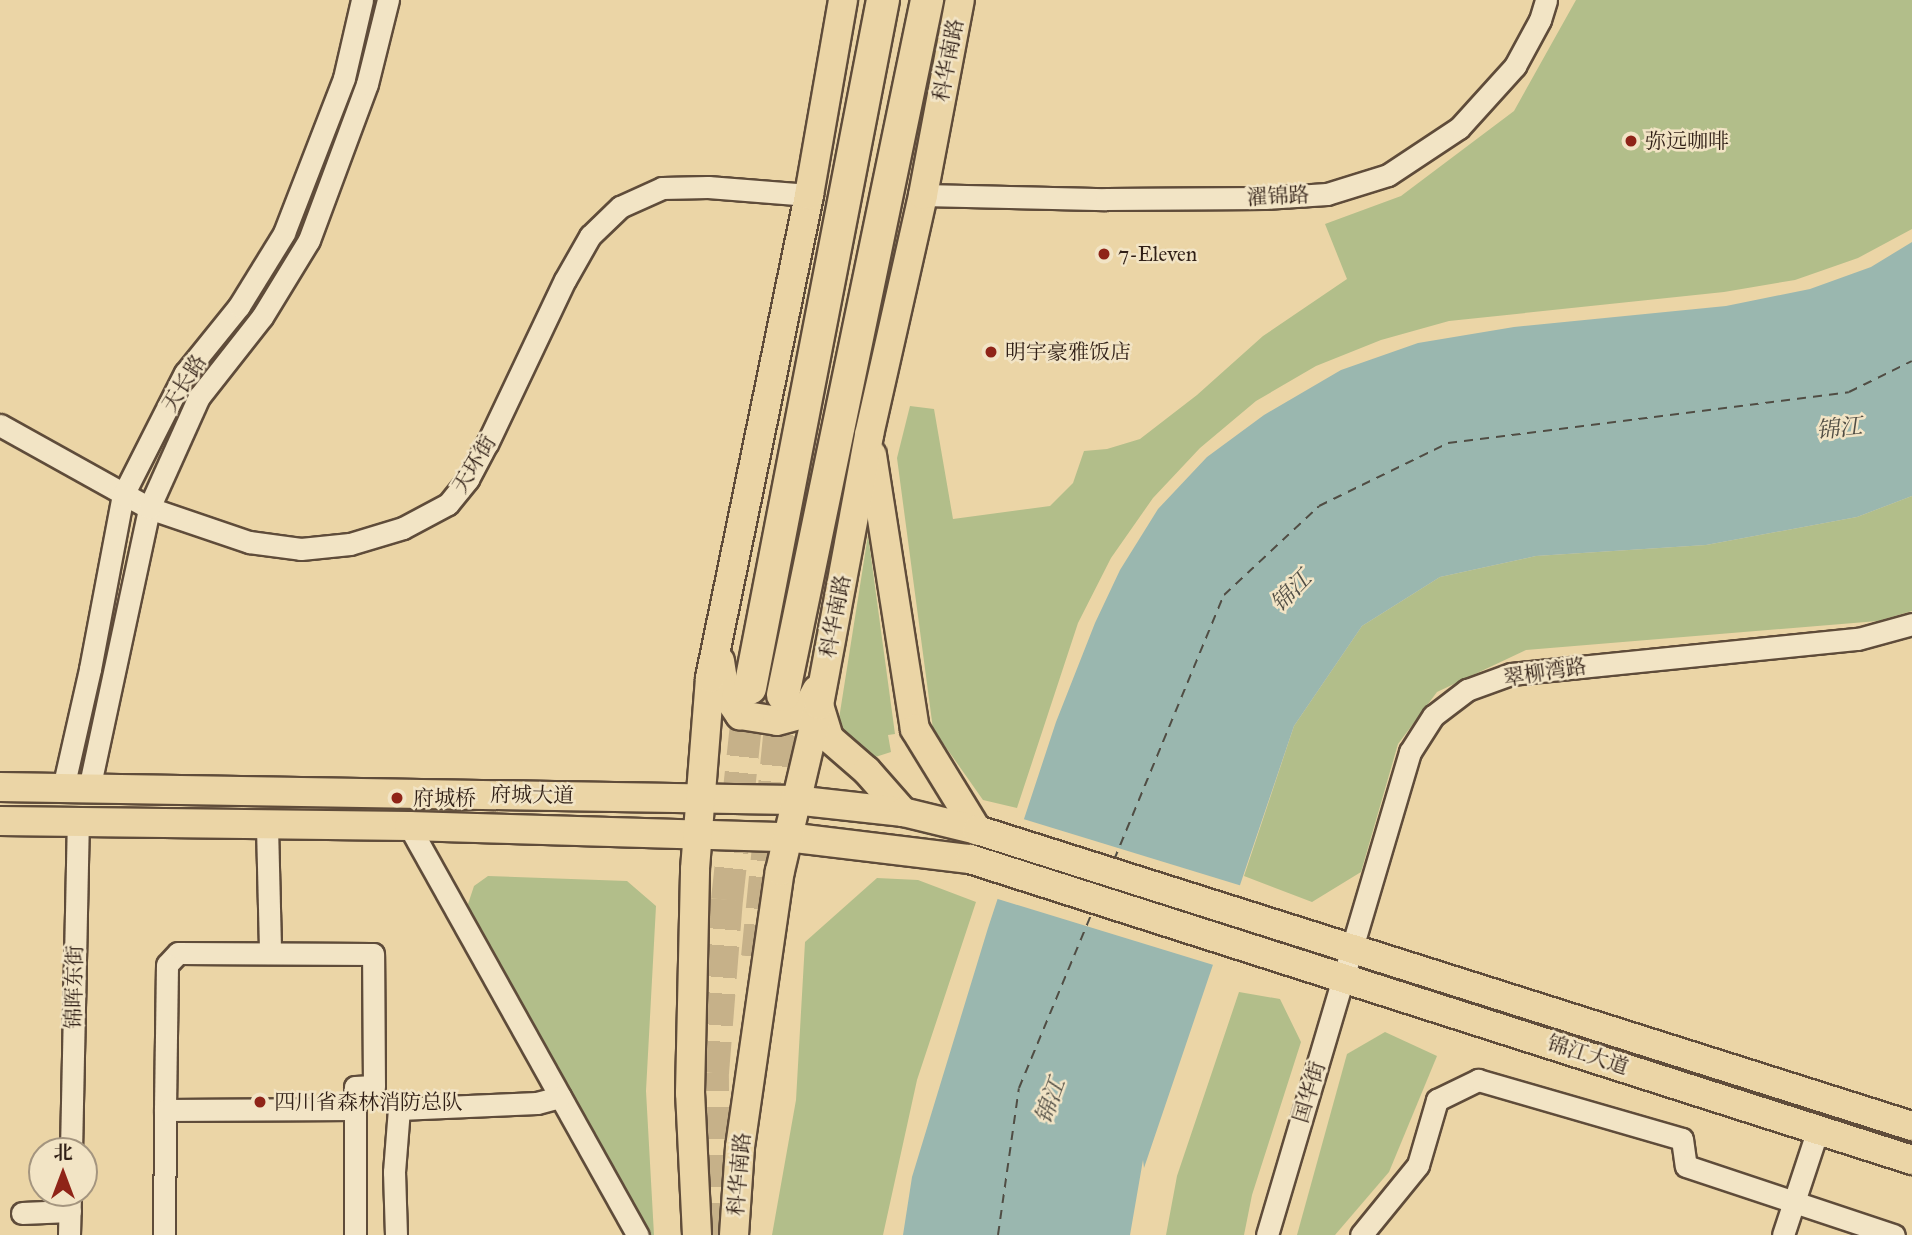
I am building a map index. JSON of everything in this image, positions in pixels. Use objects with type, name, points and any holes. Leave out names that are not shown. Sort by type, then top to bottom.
[{"type":"highway","points":[[750,688],[883,0]]},
{"type":"highway","name":"科华南路","points":[[783,695],[927,0]]},
{"type":"main road","name":"科华南路","points":[[697,1235],[691,1093],[698,835],[710,678],[809,195],[843,0]]},
{"type":"main road","name":"科华南路","points":[[734,1235],[746,1107],[787,837],[821,692],[869,435],[923,195],[960,0]]},
{"type":"main road","points":[[869,435],[915,729],[977,830]]},
{"type":"main road","points":[[717,645],[725,693],[740,715],[777,721],[804,714],[821,692]]},
{"type":"main road","points":[[821,692],[829,738],[867,771],[903,811]]},
{"type":"main road","name":"府城大道","points":[[0,787],[701,797],[794,800],[903,811],[977,830],[1271,922]]},
{"type":"main road","name":"府城大道","points":[[0,821],[409,826],[787,837],[970,859],[1264,952]]},
{"type":"main road","name":"锦江大道","points":[[1271,922],[1912,1126]]},
{"type":"main road","name":"锦江大道","points":[[1264,952],[1912,1160]]},
{"type":"street","name":"天长路","points":[[76,789],[90,669],[122,495],[185,373],[239,306],[284,233],[344,78],[362,0]]},
{"type":"street","name":"天长路","points":[[76,789],[149,508],[199,397],[262,317],[309,240],[367,84],[388,0]]},
{"type":"street","name":"濯锦路","points":[[923,195],[1106,199],[1265,198],[1327,194],[1388,175],[1459,128],[1515,66],[1540,20],[1546,0]]},
{"type":"street","name":"天环街","points":[[0,425],[149,508],[249,542],[301,549],[350,544],[403,528],[448,504],[468,479],[565,280],[590,236],[620,207],[662,188],[708,187],[809,195]]},
{"type":"street","name":"翠柳湾路","points":[[1352,948],[1410,752],[1433,716],[1467,690],[1511,674],[1858,639],[1912,624]]},
{"type":"street","name":"锦晖东街","points":[[71,1137],[78,823]]},
{"type":"street","points":[[267,826],[270,953]]},
{"type":"street","points":[[409,826],[638,1235]]},
{"type":"street","name":"国华街","points":[[1266,1235],[1352,948]]},
{"type":"street","points":[[164,1235],[167,965],[178,953],[270,953],[373,954],[374,1086],[355,1087],[355,1235]]},
{"type":"street","points":[[1361,1235],[1418,1165],[1437,1100],[1478,1080],[1682,1139],[1686,1167],[1894,1235]]},
{"type":"street","points":[[396,1235],[394,1172],[399,1109],[537,1103],[560,1097]]},
{"type":"street","points":[[165,1110],[355,1109]]},
{"type":"street","points":[[1783,1235],[1818,1129]]},
{"type":"street","points":[[23,1213],[49,1207]]},
{"type":"street","points":[[69,1235],[70,1207]]},
{"type":"green space","points":[[1576,0],[1912,0],[1912,229],[1858,258],[1795,280],[1724,292],[1449,321],[1381,340],[1316,366],[1256,401],[1200,448],[1153,498],[1111,558],[1078,623],[1017,808],[983,800],[933,729],[897,458],[910,406],[934,409],[953,519],[1050,506],[1073,483],[1084,451],[1107,449],[1140,439],[1197,395],[1263,336],[1347,279],[1325,224],[1401,196],[1514,111]]},
{"type":"green space","points":[[1912,496],[1912,611],[1878,621],[1526,650],[1437,692],[1398,744],[1361,872],[1312,902],[1244,876],[1294,726],[1362,626],[1440,577],[1536,556],[1706,545],[1857,517]]},
{"type":"green space","points":[[868,535],[895,734],[888,735],[891,752],[866,760],[838,725]]},
{"type":"green space","points":[[488,876],[627,881],[656,906],[646,1091],[654,1235],[647,1235],[471,925],[468,904],[474,886]]},
{"type":"green space","points":[[877,878],[918,880],[976,902],[917,1080],[883,1235],[772,1235],[796,1100],[805,942]]},
{"type":"green space","points":[[1239,992],[1280,999],[1301,1042],[1252,1195],[1244,1235],[1166,1235],[1177,1176]]},
{"type":"green space","points":[[1385,1032],[1437,1056],[1389,1172],[1335,1235],[1297,1235],[1347,1054]]},
{"type":"water","name":"锦江","points":[[1912,242],[1912,496],[1857,517],[1706,545],[1536,556],[1440,577],[1362,626],[1294,726],[1144,1168],[1143,1160],[1130,1235],[903,1235],[912,1177],[988,928],[1056,722],[1095,623],[1120,570],[1158,509],[1207,457],[1264,415],[1341,370],[1418,343],[1514,327],[1726,306],[1810,289],[1871,267]]},
{"type":"pier","points":[[1020,818],[1244,886],[1219,967],[995,898]]},
{"type":"ferry route","points":[[1114,860],[1224,595],[1319,506],[1448,443],[1849,392],[1912,361]]},
{"type":"ferry route","points":[[998,1235],[1019,1088],[1092,913]]},
{"type":"tunnel","points":[[714,1235],[713,1073],[727,900],[750,689]]},
{"type":"tunnel","points":[[757,957],[783,695]]},
{"type":"place","name":"弥远咖啡","points":[[1631,141]]},
{"type":"place","name":"7-Eleven","points":[[1104,254]]},
{"type":"place","name":"明宇豪雅饭店","points":[[991,352]]},
{"type":"place","name":"府城桥","points":[[397,798]]},
{"type":"place","name":"四川省森林消防总队","points":[[260,1102]]}]
